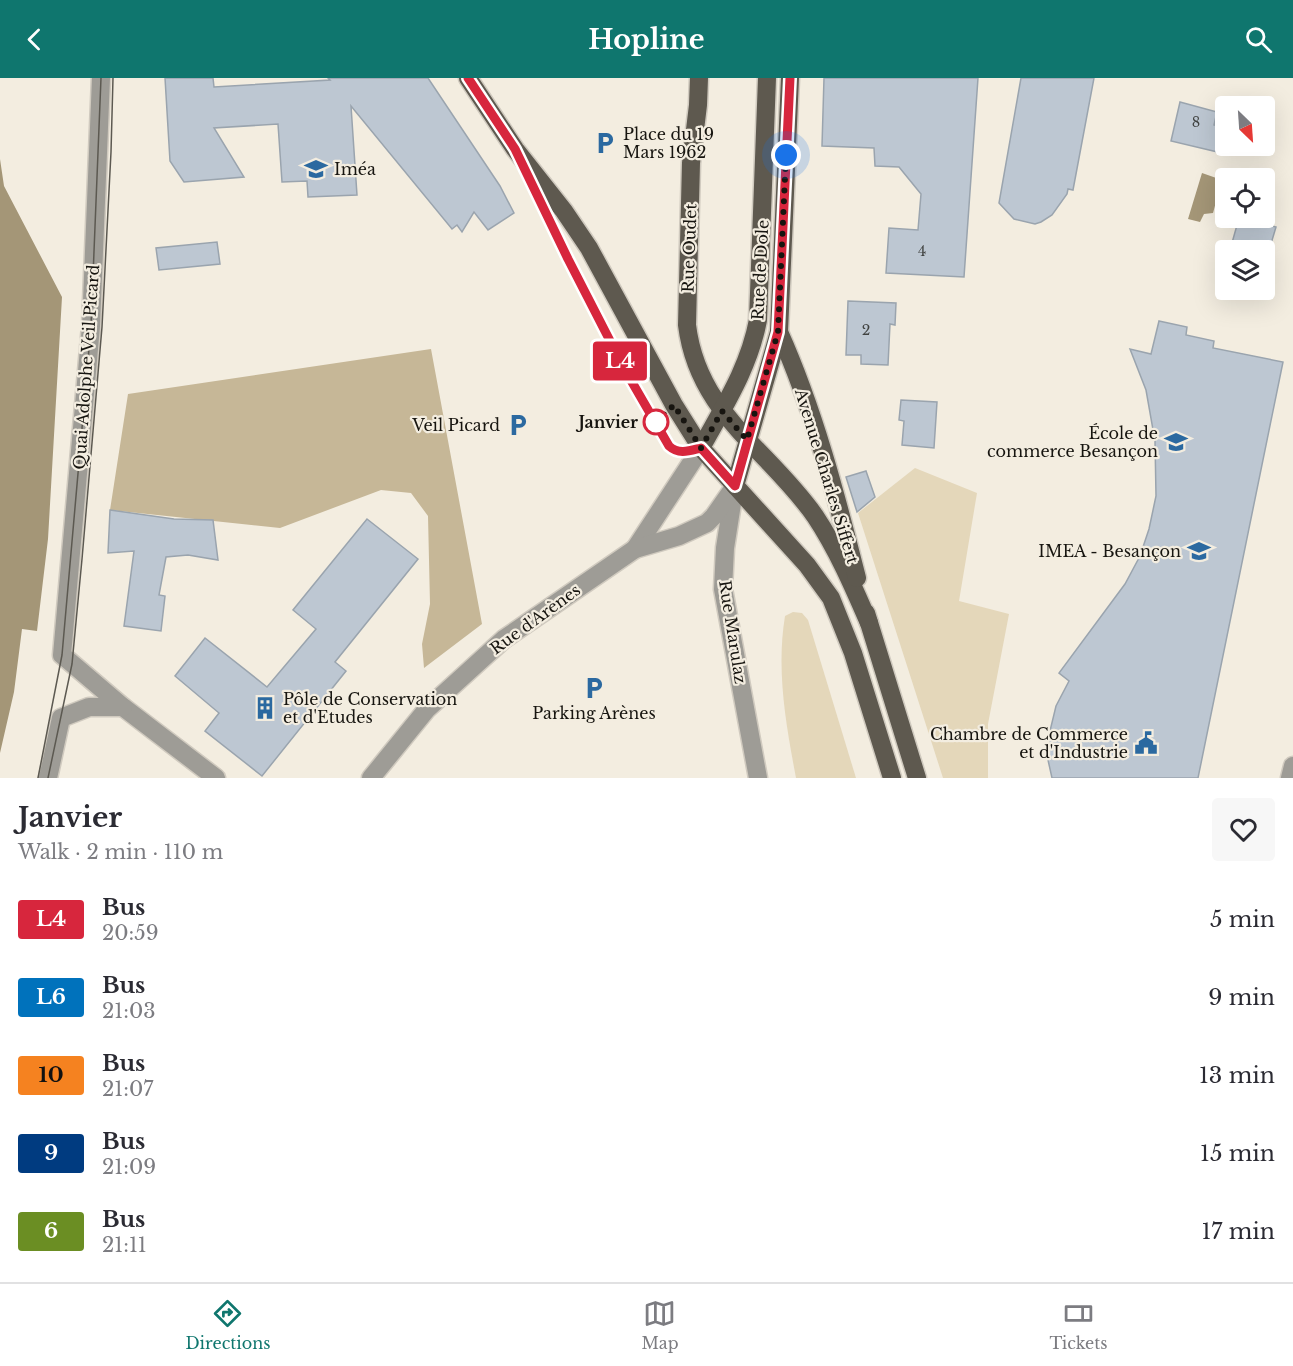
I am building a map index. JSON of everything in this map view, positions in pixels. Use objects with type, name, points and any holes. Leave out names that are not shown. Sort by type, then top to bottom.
[{"type":"main road","points":[[468,78],[515,149],[564,211],[589,248],[669,396],[701,448],[807,565],[831,598],[853,653],[892,778]]},
{"type":"main road","name":"Rue Oudet","points":[[699,78],[691,163],[687,325],[689,341],[699,372],[722,411]]},
{"type":"main road","name":"Rue de Dole","points":[[701,448],[722,411],[753,346],[758,320],[767,78]]},
{"type":"main road","name":"Rue de Dole","points":[[735,486],[778,332],[790,78]]},
{"type":"main road","name":"Avenue Charles Siffert","points":[[778,332],[792,363],[834,490],[869,623],[917,778]]},
{"type":"main road","name":"Avenue Charles Siffert","points":[[722,411],[814,516],[832,544],[869,623]]},
{"type":"street","name":"Quai Adolphe Veil Picard","points":[[101,78],[91,326],[62,655],[123,707]]},
{"type":"street","name":"Rue d'Arènes","points":[[635,549],[701,448]]},
{"type":"street","name":"Rue d'Arènes","points":[[371,778],[427,709],[504,639],[635,549],[679,536],[707,523],[735,486]]},
{"type":"street","name":"Rue Marulaz","points":[[735,486],[725,548],[723,589],[758,778]]},
{"type":"street","points":[[48,778],[61,718],[89,707],[123,707],[216,778]]},
{"type":"street","points":[[1290,778],[1293,766]]},
{"type":"shaded area","points":[[0,159],[4,186],[62,297],[48,539],[37,631],[22,629],[14,692],[0,753]]},
{"type":"shaded area","points":[[1202,173],[1215,178],[1213,213],[1204,214],[1200,222],[1188,219]]},
{"type":"shaded area","points":[[431,349],[482,624],[424,668],[422,644],[430,604],[428,516],[411,493],[381,490],[280,528],[110,510],[128,394]]},
{"type":"shaded area","points":[[915,468],[977,493],[959,601],[1009,614],[988,724],[988,778],[943,778],[858,513]]},
{"type":"shaded area","points":[[793,612],[802,613],[808,620],[856,778],[796,778],[782,677],[782,636],[785,616]]},
{"type":"building","points":[[165,78],[213,78],[214,87],[330,80],[328,78],[428,78],[500,186],[514,213],[488,230],[474,212],[462,232],[457,225],[452,229],[351,106],[357,195],[308,197],[307,181],[282,182],[278,124],[214,128],[244,177],[184,182],[170,161]]},
{"type":"building","points":[[824,78],[978,78],[964,277],[886,273],[889,228],[918,230],[921,194],[899,167],[875,166],[874,148],[822,146]]},
{"type":"building","points":[[1021,78],[1094,78],[1073,190],[1068,189],[1052,215],[1035,224],[1014,219],[999,203]]},
{"type":"building","points":[[1180,102],[1215,111],[1215,151],[1171,141]]},
{"type":"building","points":[[1276,227],[1272,240],[1233,240],[1236,228]]},
{"type":"building","points":[[217,242],[220,264],[159,270],[156,248]]},
{"type":"building","points":[[848,301],[896,303],[895,325],[890,324],[888,365],[861,364],[861,355],[846,355]]},
{"type":"building","points":[[1159,321],[1187,327],[1186,335],[1214,341],[1213,348],[1283,362],[1198,778],[1052,778],[1048,760],[1049,735],[1056,706],[1069,681],[1059,673],[1125,584],[1140,556],[1149,529],[1156,496],[1155,441],[1146,390],[1130,349],[1151,354]]},
{"type":"building","points":[[901,400],[937,402],[934,448],[902,445],[904,421],[899,420]]},
{"type":"building","points":[[866,471],[875,497],[857,512],[846,477]]},
{"type":"building","points":[[110,510],[174,519],[213,520],[218,560],[188,555],[166,557],[159,595],[165,596],[161,631],[124,626],[134,551],[108,553]]},
{"type":"building","points":[[367,519],[418,559],[335,662],[346,671],[262,776],[205,731],[219,713],[175,676],[205,638],[267,687],[316,629],[293,610]]},
{"type":"tram line","points":[[38,778],[62,655],[91,326],[101,78]]},
{"type":"tram line","points":[[48,778],[72,664],[82,559],[102,327],[113,78]]},
{"type":"bus line","name":"L4","points":[[468,78],[515,149],[625,370],[669,446],[675,451],[683,452],[701,448],[735,486],[778,332],[790,78]]},
{"type":"place","name":"Place du 19 Mars 1962","points":[[605,143]]},
{"type":"place","name":"Iméa","points":[[316,169]]},
{"type":"place","name":"Janvier","points":[[656,422]]},
{"type":"place","name":"Veil Picard","points":[[518,425]]},
{"type":"place","name":"École de commerce Besançon","points":[[1176,442]]},
{"type":"place","name":"IMEA - Besançon","points":[[1199,551]]},
{"type":"place","name":"Parking Arènes","points":[[594,688]]},
{"type":"place","name":"Pôle de Conservation et d'Etudes","points":[[265,708]]},
{"type":"place","name":"Chambre de Commerce et d'Industrie","points":[[1146,743]]},
{"type":"route","points":[[656,422],[674,405],[701,448],[722,411],[747,440],[778,332],[786,155]]}]
